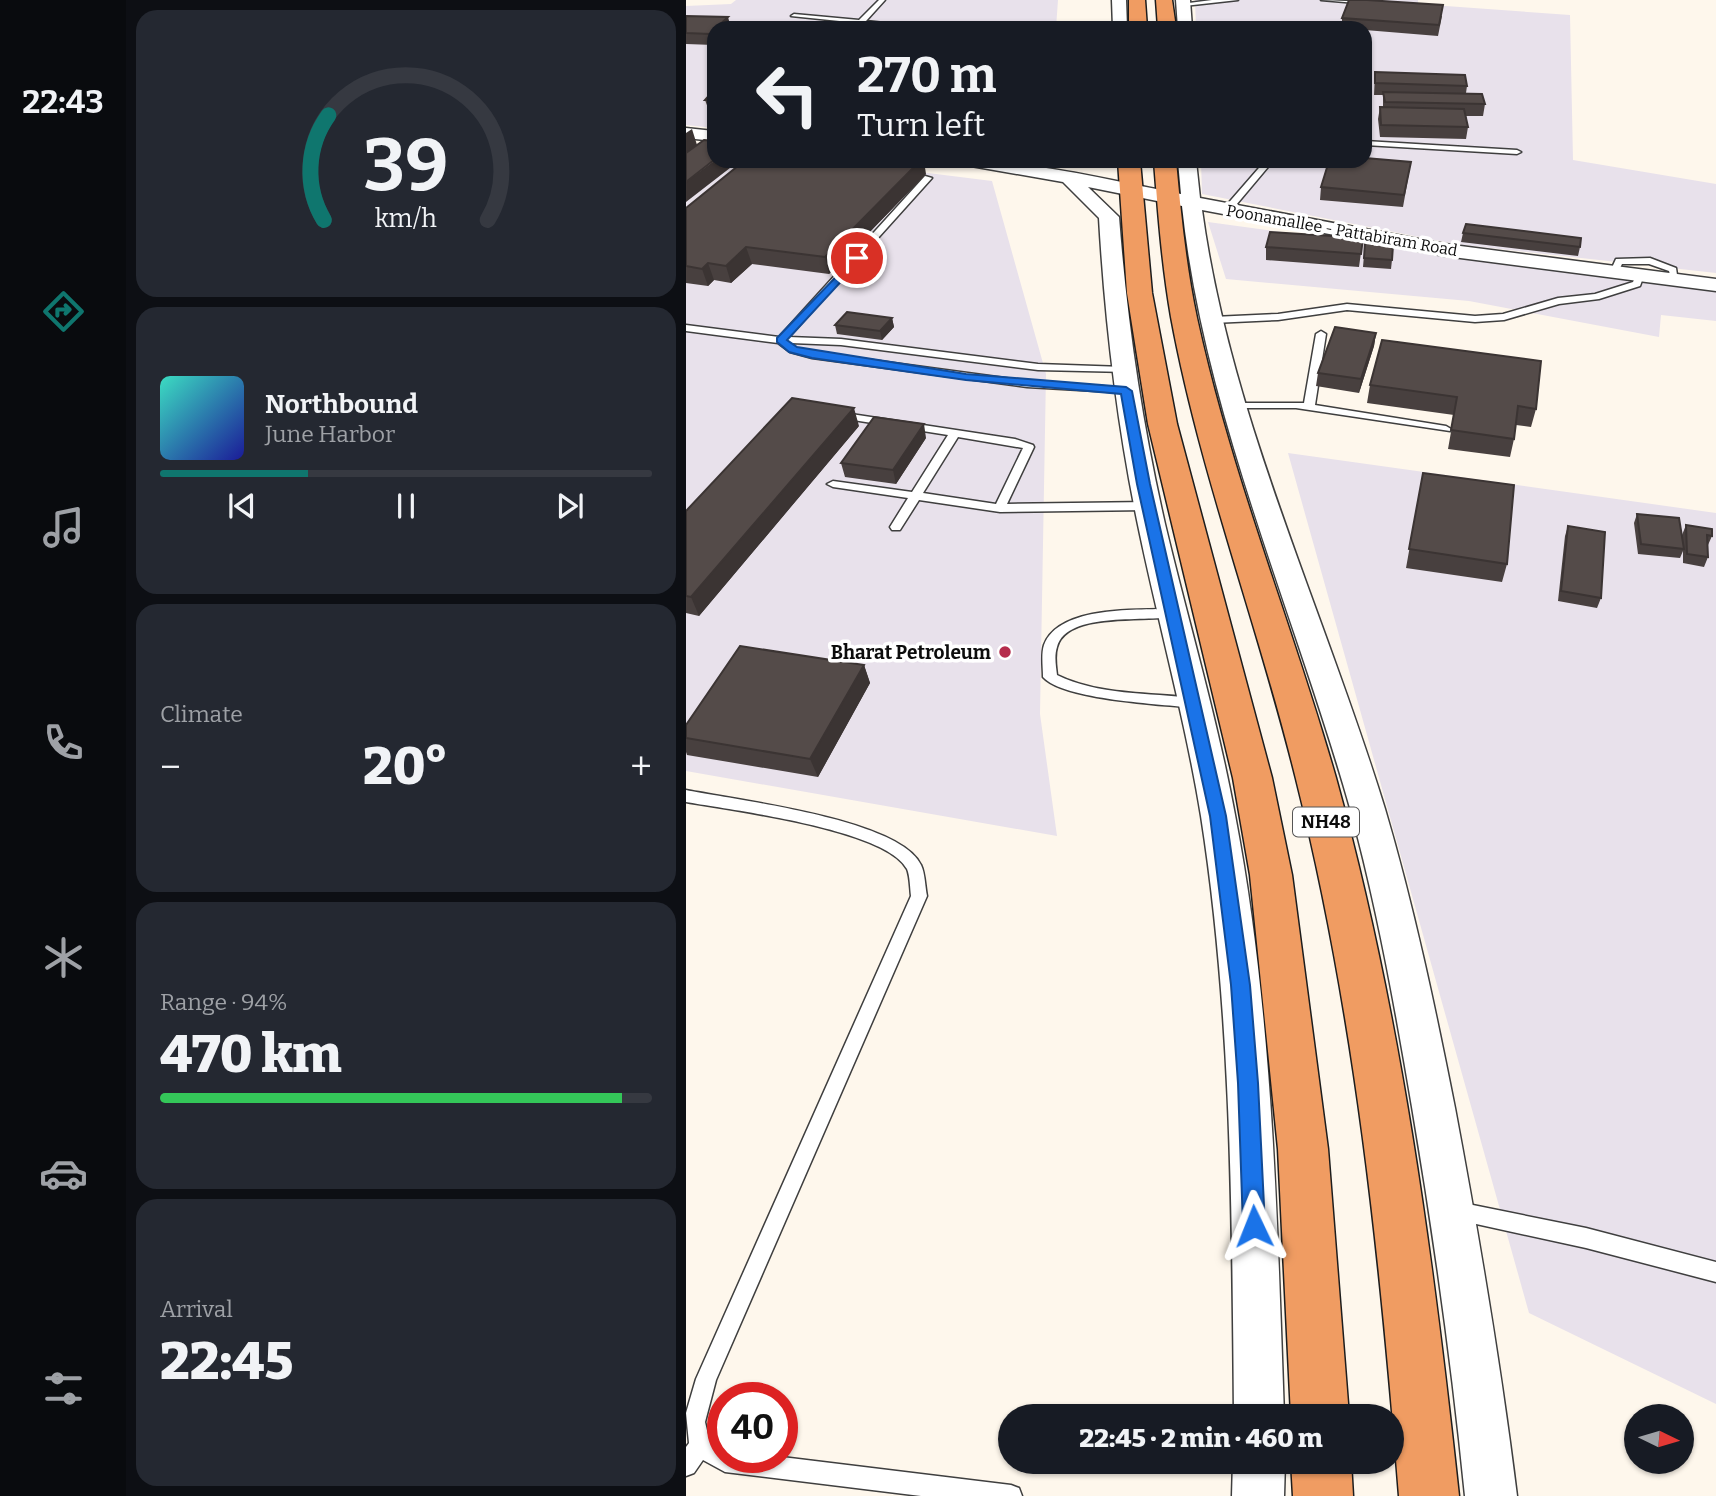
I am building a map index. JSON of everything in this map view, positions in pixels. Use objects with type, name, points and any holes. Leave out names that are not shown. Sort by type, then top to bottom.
[{"type":"highway","points":[[1137,0],[1138,21]]},
{"type":"highway","points":[[1164,0],[1166,21]]},
{"type":"highway","name":"NH48","points":[[1168,190],[1136,272],[1167,444],[1265,836],[1294,1056],[1314,1268],[1320,1404]]},
{"type":"highway","name":"NH48","points":[[1168,190],[1189,336],[1221,458],[1314,771],[1358,967],[1400,1233],[1429,1496]]},
{"type":"highway","points":[[1322,1474],[1323,1496]]},
{"type":"street","points":[[1119,0],[1120,21]]},
{"type":"street","points":[[1184,2],[1185,21]]},
{"type":"street","points":[[686,132],[707,133]]},
{"type":"street","name":"Poonamallee - Pattabiram Road","points":[[1009,168],[1079,181],[1168,190],[1445,250],[1716,285]]},
{"type":"street","points":[[1182,168],[1168,190],[1198,253],[1236,406],[1308,619],[1368,811],[1406,968],[1451,1210],[1492,1496]]},
{"type":"street","points":[[1079,181],[1109,217],[1125,381],[1149,506],[1218,816],[1241,985],[1248,1083],[1259,1404]]},
{"type":"street","points":[[1258,1496],[1259,1474]]},
{"type":"lane","points":[[862,21],[882,0]]},
{"type":"lane","points":[[1184,2],[1235,0]]},
{"type":"lane","points":[[1324,0],[1378,2]]},
{"type":"lane","points":[[794,16],[850,21]]},
{"type":"lane","points":[[1372,143],[1517,152]]},
{"type":"lane","points":[[1168,190],[1245,168]]},
{"type":"lane","points":[[781,340],[929,178]]},
{"type":"lane","points":[[1614,272],[1619,261],[1650,261],[1673,270],[1675,280]]},
{"type":"lane","points":[[1213,320],[1278,317],[1347,307],[1475,318],[1504,317],[1558,301],[1602,295],[1637,284],[1640,275]]},
{"type":"lane","points":[[686,328],[781,340],[841,342],[1125,381]]},
{"type":"lane","points":[[1310,407],[1321,334]]},
{"type":"lane","points":[[781,340],[793,350],[825,357],[1027,384],[1125,381]]},
{"type":"lane","points":[[1236,406],[1310,407],[1446,429]]},
{"type":"lane","points":[[823,413],[1029,447],[1000,508]]},
{"type":"lane","points":[[896,527],[955,433]]},
{"type":"lane","points":[[833,484],[1000,508],[1149,506]]},
{"type":"lane","points":[[1174,613],[1095,618],[1071,623],[1058,632],[1051,646],[1051,677],[1062,685],[1083,690],[1194,704]]},
{"type":"lane","points":[[686,796],[839,825],[887,842],[914,866],[919,896],[706,1379],[694,1422],[700,1446],[725,1461],[1012,1496]]},
{"type":"lane","points":[[1451,1210],[1562,1233],[1716,1272]]},
{"type":"lane","points":[[686,1465],[700,1446]]},
{"type":"shaded area","points":[[736,0],[1058,0],[1056,21],[707,21],[707,127],[686,125],[686,6],[731,4]]},
{"type":"shaded area","points":[[1195,0],[1418,0],[1418,4],[1570,15],[1573,160],[1716,184],[1716,273],[1455,244],[1202,194],[1201,168],[1372,168],[1372,21],[1196,21]]},
{"type":"shaded area","points":[[686,142],[707,145],[707,168],[888,168],[992,181],[1046,374],[1040,714],[1057,836],[686,771]]},
{"type":"shaded area","points":[[1208,222],[1716,291],[1716,321],[1661,315],[1659,337],[1469,301],[1226,279]]},
{"type":"shaded area","points":[[1288,453],[1716,513],[1716,1404],[1529,1313]]},
{"type":"building","points":[[1349,0],[1443,5],[1439,25],[1342,18]]},
{"type":"building","points":[[686,16],[728,17],[724,21],[707,21],[707,34],[686,33]]},
{"type":"building","points":[[1375,72],[1465,75],[1467,86],[1375,83]]},
{"type":"building","points":[[1383,92],[1482,94],[1485,104],[1385,102]]},
{"type":"building","points":[[1380,107],[1464,109],[1468,127],[1381,125]]},
{"type":"building","points":[[707,140],[707,166],[686,182],[686,153]]},
{"type":"building","points":[[1372,159],[1411,162],[1404,195],[1321,187],[1327,168],[1372,168]]},
{"type":"building","points":[[735,168],[913,168],[825,257],[746,247],[726,266],[708,263],[702,269],[686,266],[686,208]]},
{"type":"building","points":[[1466,224],[1581,238],[1580,247],[1463,233]]},
{"type":"building","points":[[1270,232],[1363,238],[1361,254],[1266,247]]},
{"type":"building","points":[[1365,243],[1393,245],[1392,260],[1364,258]]},
{"type":"building","points":[[847,312],[892,318],[880,331],[835,325]]},
{"type":"building","points":[[1335,327],[1376,333],[1361,379],[1318,373]]},
{"type":"building","points":[[1382,340],[1541,361],[1536,409],[1518,406],[1514,439],[1451,430],[1457,397],[1370,385]]},
{"type":"building","points":[[792,398],[854,408],[691,597],[686,596],[686,511]]},
{"type":"building","points":[[874,417],[924,424],[893,470],[841,463]]},
{"type":"building","points":[[1423,473],[1514,485],[1507,564],[1409,549]]},
{"type":"building","points":[[1637,514],[1679,518],[1684,549],[1641,544]]},
{"type":"building","points":[[1686,525],[1712,529],[1712,536],[1707,535],[1708,557],[1687,554]]},
{"type":"building","points":[[1568,526],[1605,532],[1601,598],[1561,591]]},
{"type":"building","points":[[740,646],[864,665],[810,759],[686,738],[686,725]]},
{"type":"place","name":"Bharat Petroleum","points":[[1005,652]]},
{"type":"route","points":[[857,258],[781,340],[793,350],[966,377],[1126,391],[1143,484],[1218,816],[1241,985],[1254,1226]]}]
